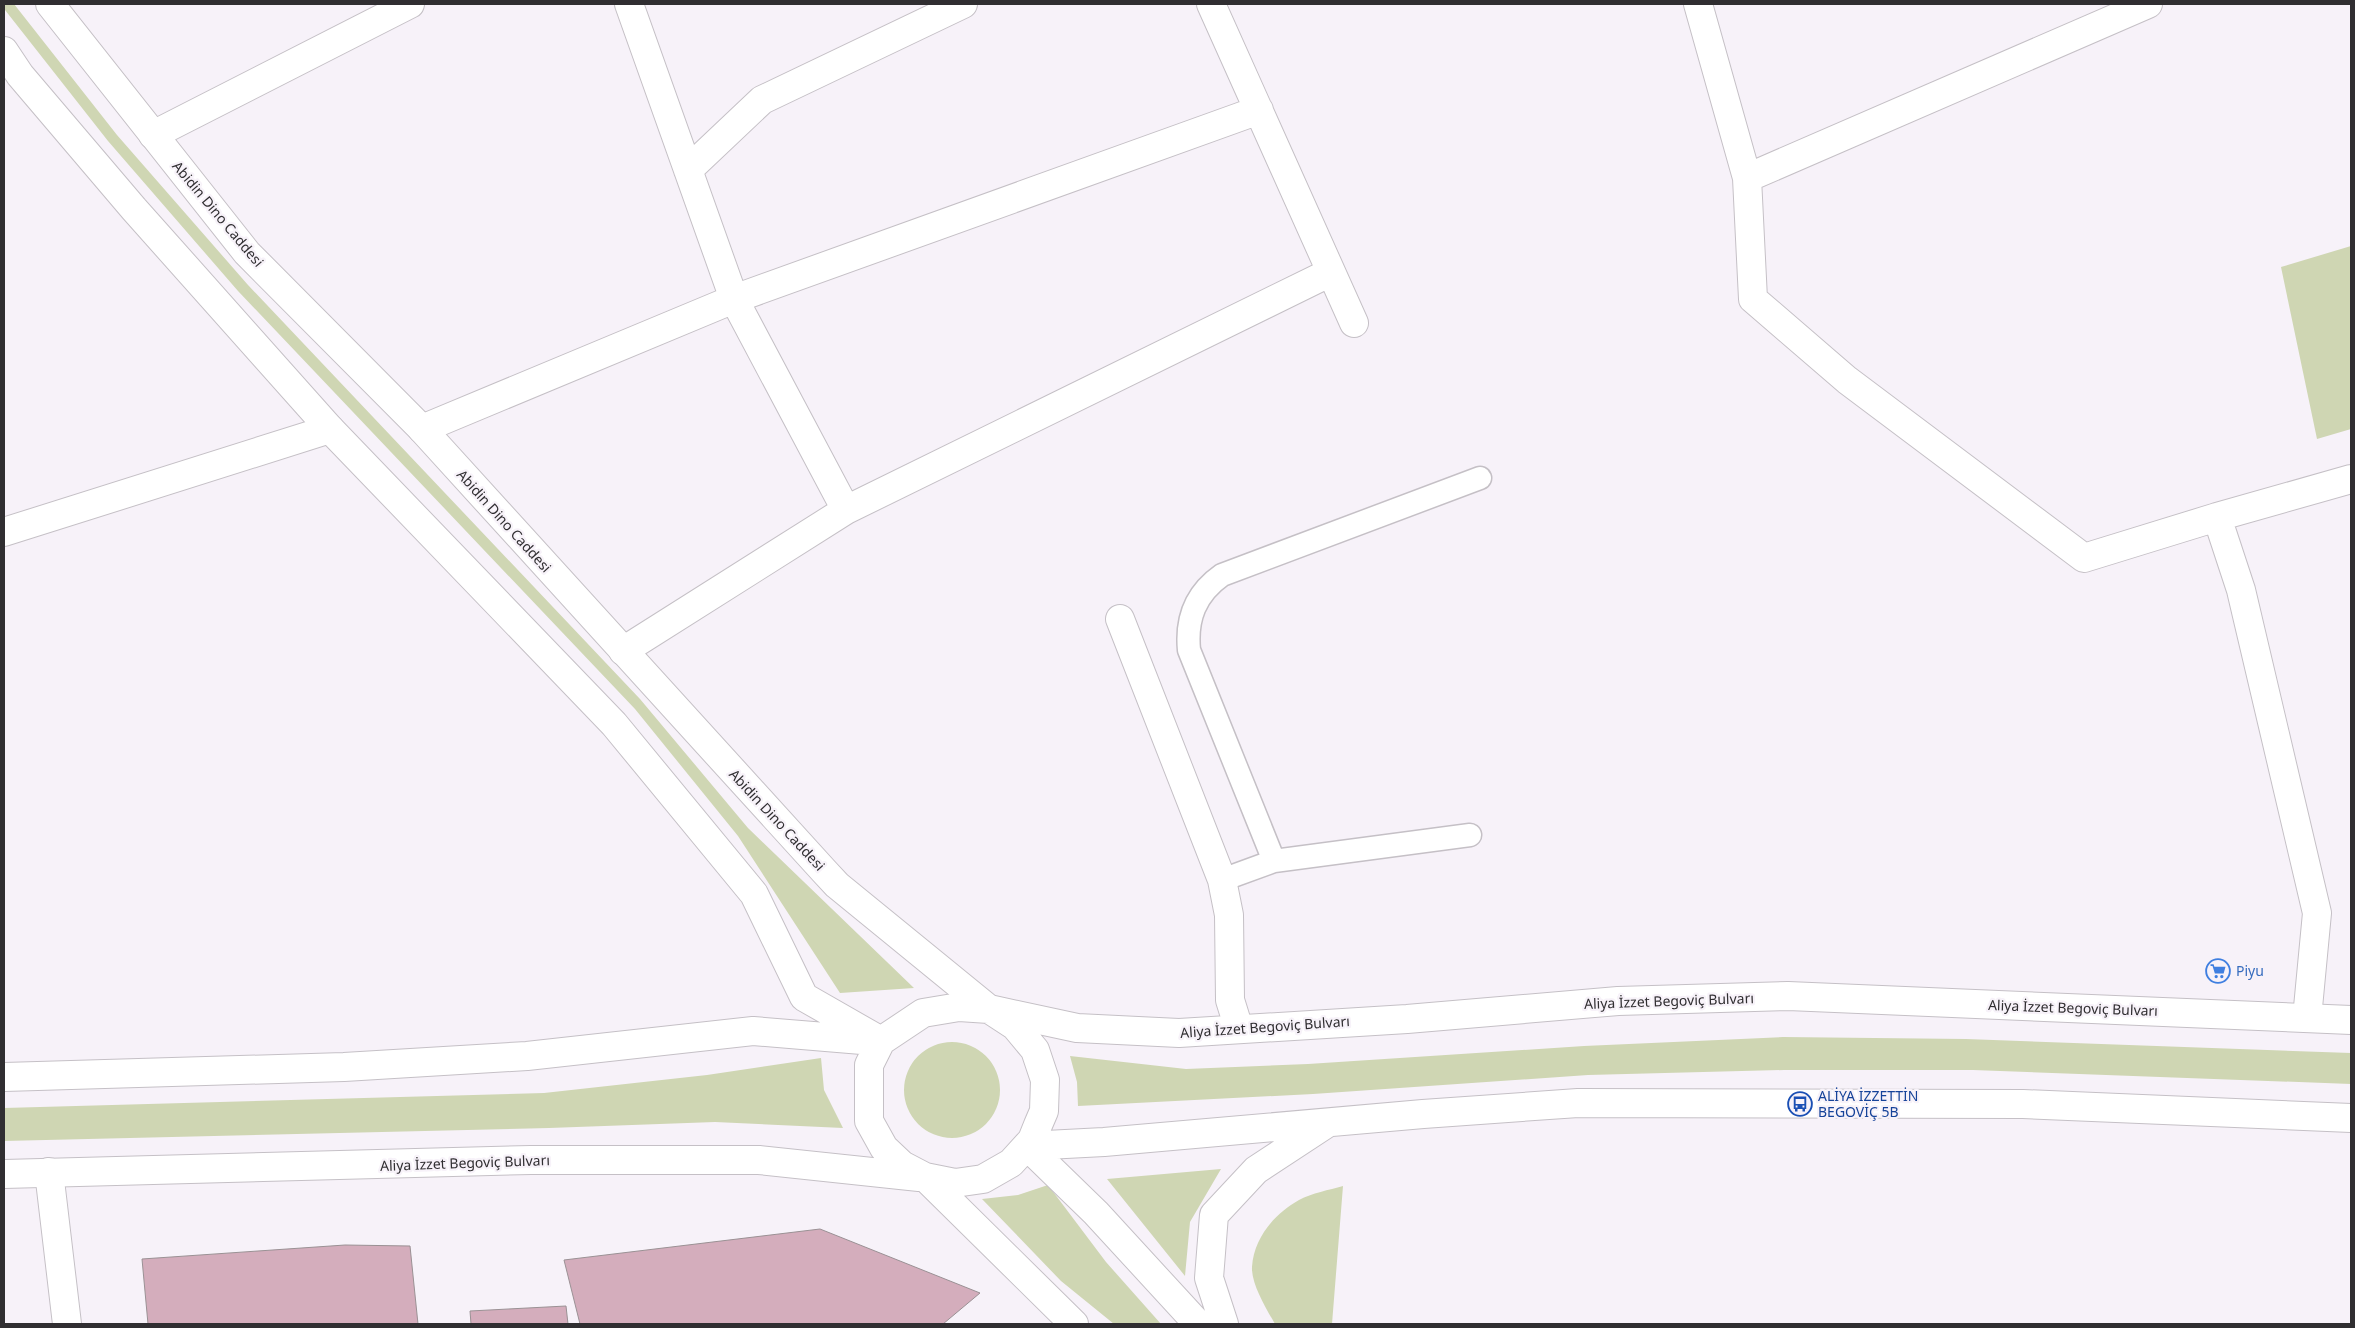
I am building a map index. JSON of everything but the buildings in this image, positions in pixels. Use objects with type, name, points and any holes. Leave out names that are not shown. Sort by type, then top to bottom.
[{"type":"main road","name":"Abidin Dino Caddesi","points":[[50,4],[247,253],[422,429],[622,651],[837,885],[989,1009]]},
{"type":"main road","points":[[153,135],[410,4]]},
{"type":"main road","points":[[629,4],[734,299],[846,510]]},
{"type":"main road","points":[[688,170],[762,100],[963,4]]},
{"type":"main road","points":[[1211,4],[1354,323]]},
{"type":"main road","points":[[1698,4],[1747,178],[1752,299],[1847,380],[2084,558],[2217,517],[2351,479]]},
{"type":"main road","points":[[1747,178],[2148,4]]},
{"type":"main road","points":[[4,51],[20,75],[134,209],[330,428],[614,724],[754,894],[804,997],[881,1042]]},
{"type":"main road","points":[[422,429],[734,299],[1258,110]]},
{"type":"main road","points":[[622,651],[846,510],[1331,272]]},
{"type":"main road","points":[[4,532],[330,428]]},
{"type":"main road","points":[[2217,517],[2241,590],[2317,913],[2307,1018]]},
{"type":"main road","points":[[1120,618],[1222,880],[1229,914],[1230,1000],[1239,1029]]},
{"type":"main road","name":"Aliya İzzet Begoviç Bulvarı","points":[[989,1009],[1077,1028],[1178,1034],[1407,1019],[1618,1001],[1788,996],[2351,1020]]},
{"type":"main road","points":[[958,1008],[989,1009],[1016,1026],[1035,1050],[1045,1080],[1044,1111],[1032,1140],[1027,1146],[1011,1163],[983,1179],[955,1183],[925,1177],[902,1166],[884,1148],[869,1120],[869,1065],[881,1042],[923,1013],[958,1008]]},
{"type":"main road","points":[[4,1077],[353,1066],[527,1056],[753,1031],[881,1042]]},
{"type":"main road","points":[[1027,1146],[1104,1142],[1578,1103],[2022,1104],[2351,1118]]},
{"type":"main road","points":[[1224,1324],[1209,1278],[1214,1215],[1256,1170],[1329,1122]]},
{"type":"main road","points":[[1027,1146],[1096,1212],[1198,1324]]},
{"type":"main road","name":"Aliya İzzet Begoviç Bulvarı","points":[[4,1174],[531,1160],[750,1160],[925,1177]]},
{"type":"main road","points":[[49,1172],[67,1324]]},
{"type":"main road","points":[[925,1177],[1074,1324]]},
{"type":"lane","points":[[1274,861],[1189,650],[1189,619],[1194,605],[1210,583],[1222,575],[1480,478]]},
{"type":"lane","points":[[1222,880],[1274,861],[1470,835]]},
{"type":"green space","points":[[4,4],[14,4],[117,135],[248,285],[640,699],[748,828],[914,988],[840,993],[738,836],[635,709],[238,291],[108,141],[5,10]]},
{"type":"green space","points":[[2351,246],[2351,429],[2317,439],[2281,267]]},
{"type":"green space","points":[[1783,1037],[1966,1039],[2351,1053],[2351,1084],[1973,1070],[1784,1070],[1588,1075],[1313,1094],[1078,1106],[1077,1082],[1070,1056],[1186,1069],[1308,1064],[1584,1046]]},
{"type":"green space","points":[[952,1042],[970,1046],[986,1056],[996,1072],[1000,1090],[996,1108],[986,1124],[970,1134],[952,1138],[934,1134],[918,1124],[908,1108],[904,1090],[908,1072],[918,1056],[934,1046]]},
{"type":"green space","points":[[821,1058],[824,1090],[843,1128],[715,1122],[549,1128],[4,1141],[4,1108],[544,1093],[707,1075]]},
{"type":"green space","points":[[1221,1169],[1190,1222],[1185,1276],[1107,1179]]},
{"type":"green space","points":[[1048,1185],[1106,1262],[1161,1324],[1114,1324],[1061,1281],[982,1199],[1018,1195]]},
{"type":"green space","points":[[1343,1186],[1332,1324],[1275,1324],[1260,1297],[1252,1274],[1254,1256],[1261,1237],[1281,1212],[1299,1200]]},
{"type":"place","name":"Piyu","points":[[2218,971]]},
{"type":"place","name":"ALİYA İZZETTİN BEGOVİÇ 5B","points":[[1800,1104]]}]
